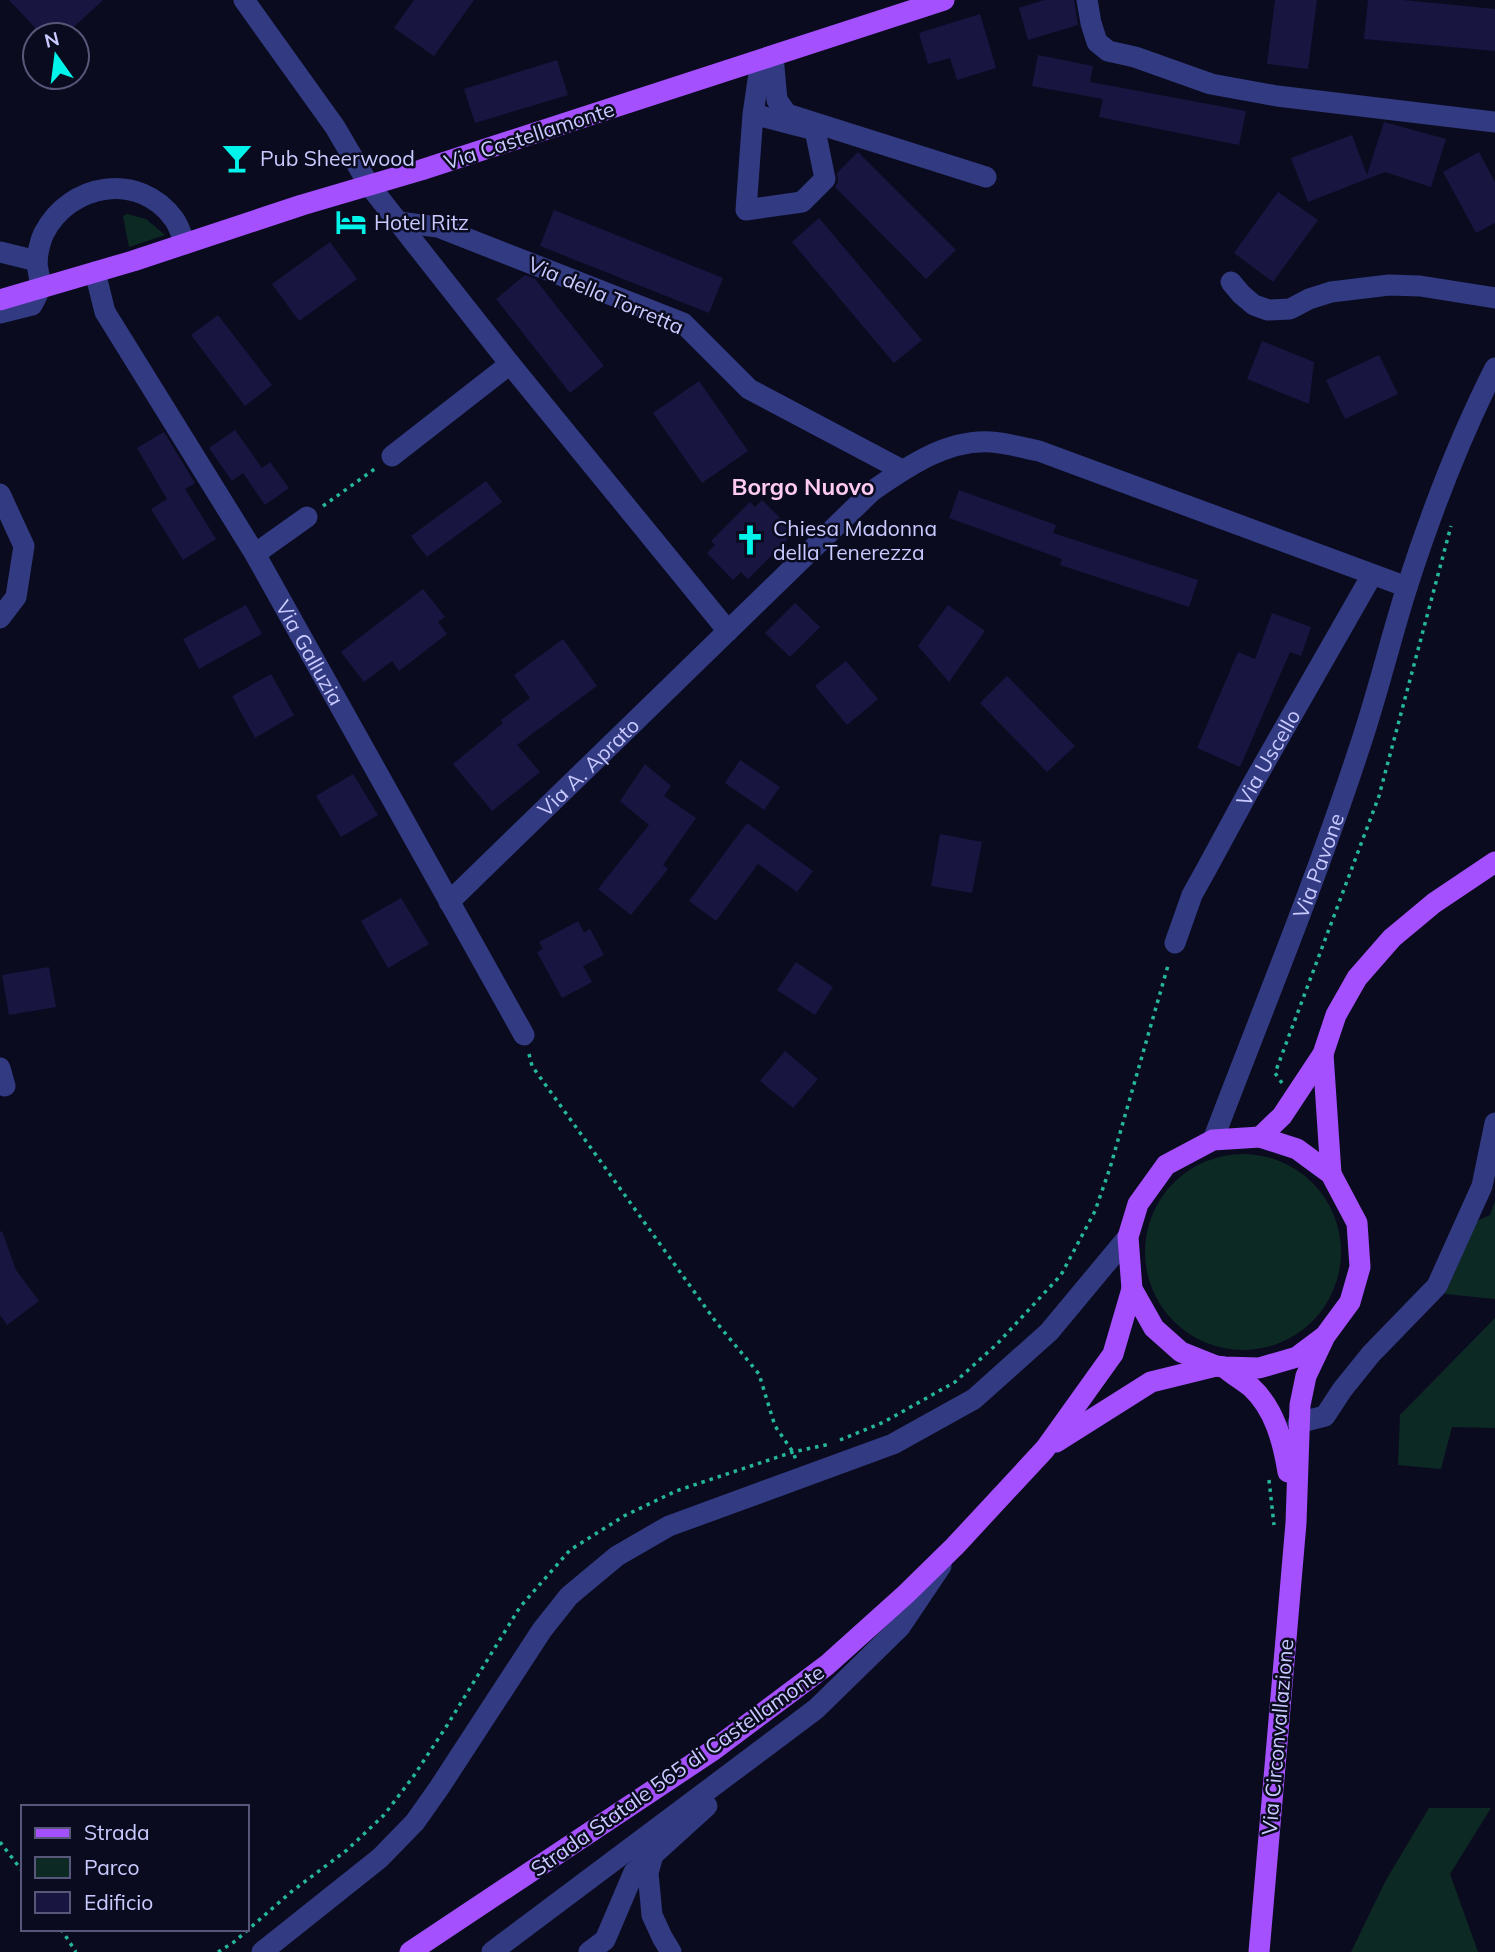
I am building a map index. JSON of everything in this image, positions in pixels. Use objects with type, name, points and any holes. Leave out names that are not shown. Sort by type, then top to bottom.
[{"type":"main road","name":"Via Castellamonte","points":[[0,300],[447,162],[767,57],[898,8],[944,0]]},
{"type":"main road","points":[[1260,1137],[1282,1116],[1323,1054],[1335,1015],[1357,978],[1392,938],[1434,903],[1495,863]]},
{"type":"main road","points":[[1296,1523],[1298,1423],[1306,1376],[1325,1336],[1350,1302],[1360,1267],[1357,1223],[1331,1174],[1323,1054]]},
{"type":"main road","points":[[1296,1523],[1283,1442],[1269,1410],[1251,1387],[1220,1367],[1181,1352],[1154,1328],[1132,1289],[1128,1237],[1138,1204],[1166,1165],[1213,1140],[1260,1137],[1297,1149],[1331,1174]]},
{"type":"main road","name":"Strada Statale 565 di Castellamonte","points":[[410,1952],[712,1751],[827,1665],[906,1594],[955,1546],[1045,1449],[1113,1354],[1132,1289]]},
{"type":"main road","points":[[1220,1367],[1259,1368],[1297,1357],[1325,1336]]},
{"type":"main road","name":"Strada Statale 565 di Castellamonte","points":[[1045,1449],[1150,1382],[1220,1367]]},
{"type":"main road","name":"Via Circonvallazione","points":[[1259,1952],[1296,1523]]},
{"type":"street","points":[[1087,0],[1097,42],[1108,51],[1135,57],[1211,84],[1277,96],[1495,122]]},
{"type":"street","points":[[253,4],[335,127],[369,185],[510,364],[728,631]]},
{"type":"street","points":[[753,114],[815,131],[825,179],[803,202],[746,210],[753,114],[767,57]]},
{"type":"street","points":[[767,57],[777,100],[786,114],[986,177]]},
{"type":"street","points":[[0,313],[32,305],[41,288],[37,261],[42,235],[57,213],[78,196],[103,188],[130,190],[155,201],[174,219],[185,244]]},
{"type":"street","name":"Via della Torretta","points":[[398,222],[438,227],[683,323],[748,389],[902,470]]},
{"type":"street","points":[[0,252],[37,261]]},
{"type":"street","name":"Via Galluzia","points":[[95,272],[105,313],[255,554],[524,1035]]},
{"type":"street","points":[[1231,282],[1254,305],[1268,310],[1290,309],[1331,292],[1390,285],[1420,286],[1495,298]]},
{"type":"street","points":[[392,456],[510,364]]},
{"type":"street","name":"Via Pavone","points":[[1213,1140],[1340,806],[1372,710],[1407,587],[1438,497],[1475,408],[1495,368]]},
{"type":"street","points":[[902,470],[955,445],[990,442],[1039,451],[1407,587]]},
{"type":"street","name":"Via A. Aprato","points":[[449,902],[872,491],[902,470]]},
{"type":"street","points":[[0,494],[24,546],[16,597],[0,618]]},
{"type":"street","points":[[255,554],[307,517]]},
{"type":"street","name":"Via Uscello","points":[[1175,943],[1192,895],[1372,575]]},
{"type":"street","points":[[1298,1423],[1325,1416],[1371,1354],[1437,1286],[1482,1186],[1495,1123]]},
{"type":"street","points":[[262,1952],[380,1858],[415,1822],[541,1630],[569,1596],[617,1556],[668,1526],[893,1444],[974,1399],[1049,1332],[1128,1237]]},
{"type":"street","points":[[492,1952],[817,1709],[900,1627],[955,1546]]},
{"type":"street","points":[[601,1948],[634,1872],[721,1794],[761,1751]]},
{"type":"street","points":[[653,1855],[648,1873],[652,1915],[671,1952]]},
{"type":"path","points":[[307,517],[392,456]]},
{"type":"path","points":[[793,1452],[831,1444],[884,1422],[955,1382],[997,1344],[1061,1275],[1094,1211],[1110,1168],[1175,943]]},
{"type":"path","points":[[524,1035],[532,1066],[716,1322],[759,1374],[775,1426],[793,1452],[804,1477]]},
{"type":"path","points":[[0,1842],[21,1869]]},
{"type":"path","points":[[62,1931],[76,1952]]},
{"type":"green space","points":[[127,214],[146,219],[165,235],[129,247],[123,216]]},
{"type":"green space","points":[[1243,1154],[1281,1161],[1298,1170],[1312,1183],[1325,1197],[1334,1214],[1341,1252],[1334,1290],[1325,1307],[1312,1321],[1298,1334],[1281,1343],[1243,1350],[1205,1343],[1188,1334],[1174,1321],[1161,1307],[1152,1290],[1145,1252],[1152,1214],[1161,1197],[1174,1183],[1188,1170],[1205,1161]]},
{"type":"green space","points":[[1495,1201],[1495,1299],[1445,1294],[1477,1221],[1490,1215]]},
{"type":"green space","points":[[1495,1318],[1495,1428],[1452,1427],[1441,1469],[1398,1465],[1400,1415]]},
{"type":"green space","points":[[1429,1808],[1491,1808],[1450,1874],[1478,1952],[1351,1952],[1386,1880]]},
{"type":"building","points":[[9,0],[103,0],[80,21],[29,21]]},
{"type":"building","points":[[414,0],[474,0],[434,56],[394,28]]},
{"type":"building","points":[[1044,0],[1074,0],[1078,25],[1028,40],[1019,8]]},
{"type":"building","points":[[1275,0],[1317,0],[1308,69],[1267,64]]},
{"type":"building","points":[[1368,0],[1403,0],[1495,9],[1495,51],[1364,39]]},
{"type":"building","points":[[980,14],[996,68],[957,80],[950,58],[928,64],[919,33]]},
{"type":"building","points":[[1038,55],[1093,66],[1090,82],[1246,111],[1239,145],[1099,117],[1103,99],[1032,86]]},
{"type":"building","points":[[557,60],[568,95],[475,123],[464,89]]},
{"type":"building","points":[[1384,122],[1446,139],[1431,187],[1385,172],[1308,202],[1291,158],[1352,135],[1367,175]]},
{"type":"building","points":[[858,152],[956,250],[926,279],[835,187],[838,182],[837,173]]},
{"type":"building","points":[[1479,152],[1495,182],[1495,223],[1476,233],[1443,172]]},
{"type":"building","points":[[1278,192],[1318,220],[1273,282],[1234,253]]},
{"type":"building","points":[[554,210],[723,278],[709,313],[540,246]]},
{"type":"building","points":[[819,218],[922,340],[894,363],[792,242]]},
{"type":"building","points":[[330,242],[357,279],[299,321],[272,284]]},
{"type":"building","points":[[525,275],[535,279],[604,366],[570,393],[496,299]]},
{"type":"building","points":[[218,315],[272,385],[245,406],[191,335]]},
{"type":"building","points":[[1262,341],[1314,362],[1309,404],[1247,379]]},
{"type":"building","points":[[1379,355],[1398,394],[1345,419],[1326,380]]},
{"type":"building","points":[[699,381],[748,451],[702,483],[653,413]]},
{"type":"building","points":[[235,430],[262,468],[270,462],[289,488],[265,505],[243,473],[232,481],[209,448]]},
{"type":"building","points":[[164,432],[195,483],[185,489],[216,539],[183,560],[151,509],[167,499],[137,448]]},
{"type":"building","points":[[486,481],[502,502],[427,557],[411,536]]},
{"type":"building","points":[[959,490],[1056,525],[1053,533],[1198,580],[1189,607],[1060,565],[1062,559],[949,518]]},
{"type":"building","name":"Chiesa Madonna della Tenerezza","points":[[762,500],[790,528],[783,534],[788,539],[748,579],[741,572],[733,580],[707,553],[715,545],[711,541],[750,502],[755,507]]},
{"type":"building","points":[[423,589],[445,617],[438,622],[447,634],[399,671],[392,661],[364,682],[341,652]]},
{"type":"building","points":[[795,603],[820,627],[790,657],[765,633]]},
{"type":"building","points":[[246,605],[262,634],[199,669],[183,639]]},
{"type":"building","points":[[948,605],[985,631],[949,682],[918,646]]},
{"type":"building","points":[[1272,613],[1311,627],[1301,656],[1290,652],[1240,767],[1197,748],[1238,652],[1255,659]]},
{"type":"building","points":[[563,639],[597,686],[517,745],[540,772],[492,811],[453,764],[503,723],[501,720],[530,698],[514,675]]},
{"type":"building","points":[[846,661],[878,699],[847,725],[815,686]]},
{"type":"building","points":[[271,674],[294,715],[255,738],[232,696]]},
{"type":"building","points":[[1007,676],[1075,746],[1047,772],[980,703]]},
{"type":"building","points":[[740,760],[780,787],[764,810],[725,783]]},
{"type":"building","points":[[645,764],[671,786],[664,796],[696,818],[663,865],[668,869],[631,915],[598,889],[649,825],[620,801]]},
{"type":"building","points":[[353,774],[378,815],[341,837],[316,796]]},
{"type":"building","points":[[747,823],[813,871],[797,892],[758,864],[716,921],[689,901]]},
{"type":"building","points":[[940,834],[982,842],[972,893],[931,886]]},
{"type":"building","points":[[401,898],[429,944],[388,968],[361,921]]},
{"type":"building","points":[[578,921],[584,933],[590,929],[604,955],[583,966],[592,982],[562,998],[537,952],[543,949],[539,942]]},
{"type":"building","points":[[796,962],[833,987],[815,1015],[777,990]]},
{"type":"building","points":[[49,967],[56,1007],[9,1015],[2,975]]},
{"type":"building","points":[[785,1051],[818,1079],[793,1108],[760,1081]]},
{"type":"building","points":[[2,1231],[16,1270],[39,1301],[7,1325],[0,1315]]},
{"type":"place","name":"Pub Sheerwood","points":[[237,158]]},
{"type":"place","name":"Hotel Ritz","points":[[351,222]]},
{"type":"place","name":"Chiesa Madonna della Tenerezza","points":[[750,540]]},
{"type":"district","name":"Borgo Nuovo","points":[[803,486]]}]
